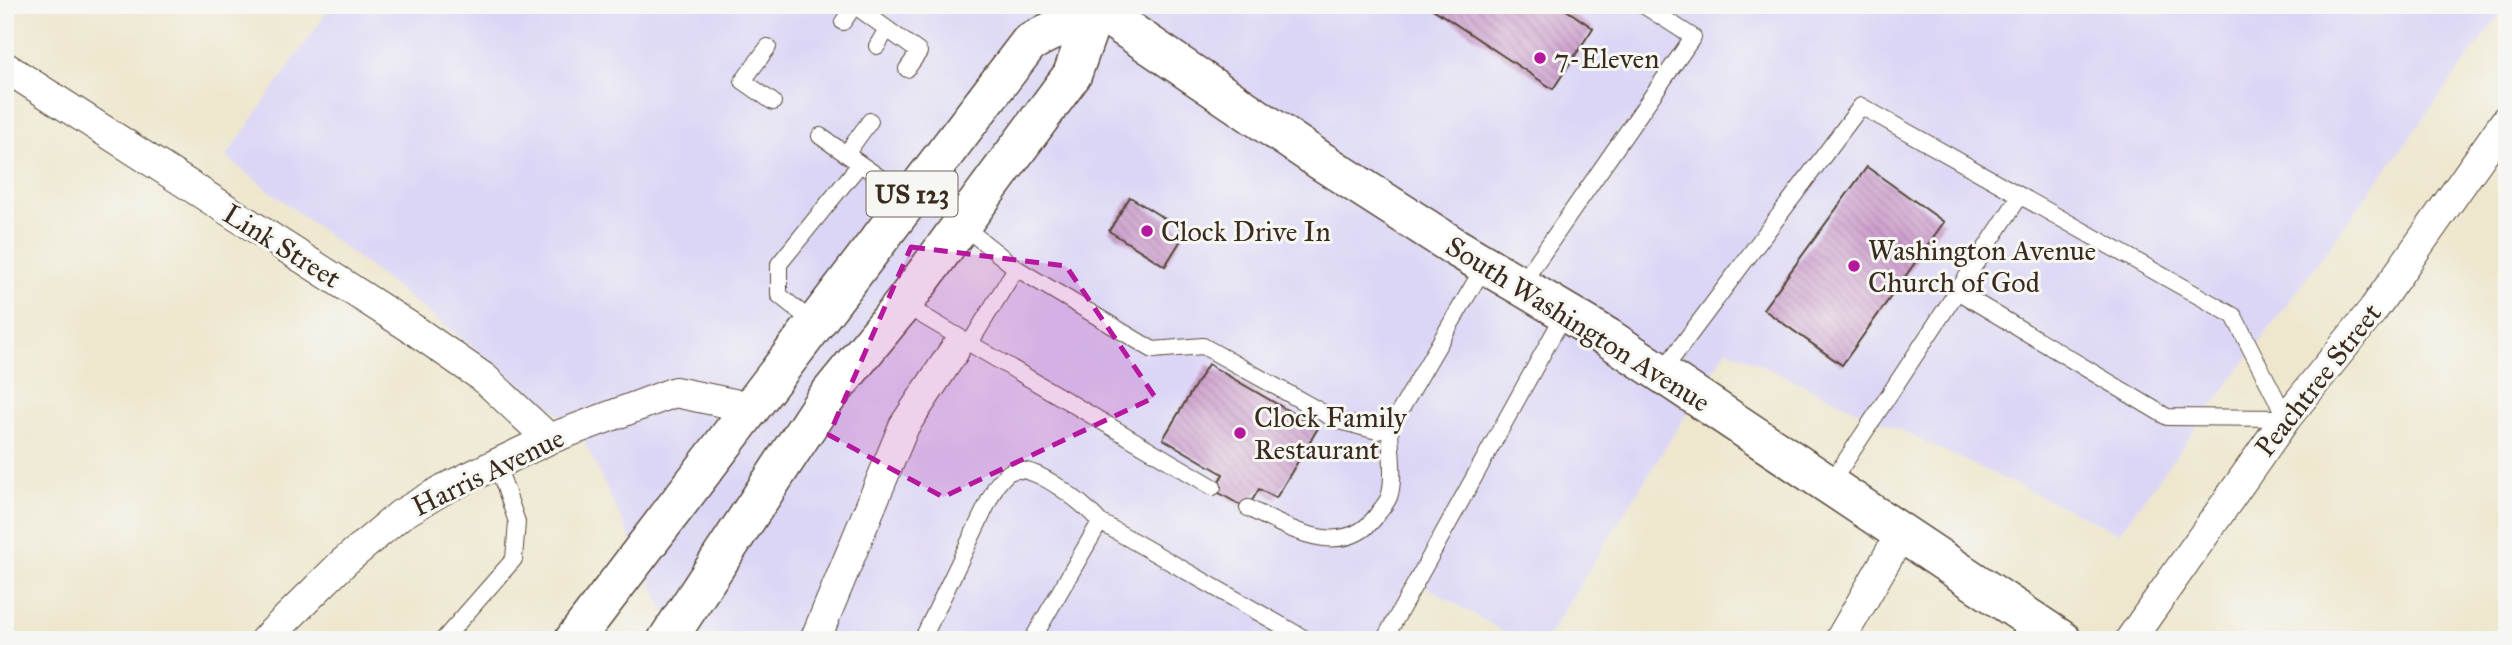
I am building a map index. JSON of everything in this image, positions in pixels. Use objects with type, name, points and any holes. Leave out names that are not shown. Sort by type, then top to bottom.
[{"type":"main road","name":"South Washington Avenue","points":[[1094,6],[1321,161],[1661,373],[2062,640]]},
{"type":"main road","name":"US 123","points":[[574,640],[1029,43],[1094,6]]},
{"type":"main road","name":"US 123","points":[[667,640],[824,401],[903,304],[1072,75],[1094,6]]},
{"type":"street","name":"Link Street","points":[[5,67],[413,329],[484,379],[549,439]]},
{"type":"street","name":"Peachtree Street","points":[[2130,640],[2286,418],[2373,310],[2507,119]]},
{"type":"street","points":[[815,640],[904,426],[962,347]]},
{"type":"street","name":"Harris Avenue","points":[[265,640],[344,562],[400,515],[444,489],[549,439],[675,392],[753,408]]},
{"type":"street","points":[[1840,640],[1901,534]]},
{"type":"lane","points":[[843,22],[854,5],[919,52],[907,69]]},
{"type":"lane","points":[[1520,286],[1693,37],[1643,5]]},
{"type":"lane","points":[[877,46],[887,29]]},
{"type":"lane","points":[[768,47],[743,81],[773,102]]},
{"type":"lane","points":[[1661,373],[1861,107],[2234,316],[2286,418],[2167,417],[1957,292]]},
{"type":"lane","points":[[846,154],[870,121]]},
{"type":"lane","points":[[820,136],[909,198]]},
{"type":"lane","points":[[815,324],[779,295],[779,264],[860,164]]},
{"type":"lane","points":[[1829,486],[2020,196]]},
{"type":"lane","points":[[962,226],[1016,268],[1153,350],[1203,346],[1336,420],[1377,431],[1390,428]]},
{"type":"lane","points":[[1248,508],[1299,533],[1325,540],[1351,535],[1372,523],[1390,495],[1390,428],[1485,265]]},
{"type":"lane","points":[[962,347],[1016,268]]},
{"type":"lane","points":[[903,304],[962,347],[1213,486]]},
{"type":"lane","points":[[1384,640],[1565,313]]},
{"type":"lane","points":[[443,640],[514,559],[517,522],[497,464]]},
{"type":"lane","points":[[922,640],[996,486],[1010,472],[1026,469],[1086,506],[1100,522],[1307,640]]},
{"type":"lane","points":[[1032,640],[1100,522]]},
{"type":"highlighted area","points":[[911,247],[1066,266],[1155,397],[943,497],[829,435]]},
{"type":"shaded area","points":[[332,5],[2507,5],[2119,533],[1727,349],[1545,640],[1517,640],[1410,577],[1377,640],[678,640],[578,428],[226,157]]},
{"type":"building","name":"7-Eleven","points":[[1427,5],[1559,5],[1593,28],[1553,89]]},
{"type":"building","name":"Washington Avenue Church of God","points":[[1867,167],[1944,222],[1842,365],[1763,309]]},
{"type":"building","name":"Clock Drive In","points":[[1130,197],[1186,232],[1165,266],[1109,231]]},
{"type":"building","name":"Clock Family Restaurant","points":[[1208,364],[1318,428],[1276,498],[1259,489],[1247,509],[1214,490],[1223,474],[1163,439]]},
{"type":"place","name":"7-Eleven","points":[[1540,58]]},
{"type":"place","name":"Clock Drive In","points":[[1147,231]]},
{"type":"place","name":"Washington Avenue Church of God","points":[[1854,266]]},
{"type":"place","name":"Clock Family Restaurant","points":[[1240,433]]}]
